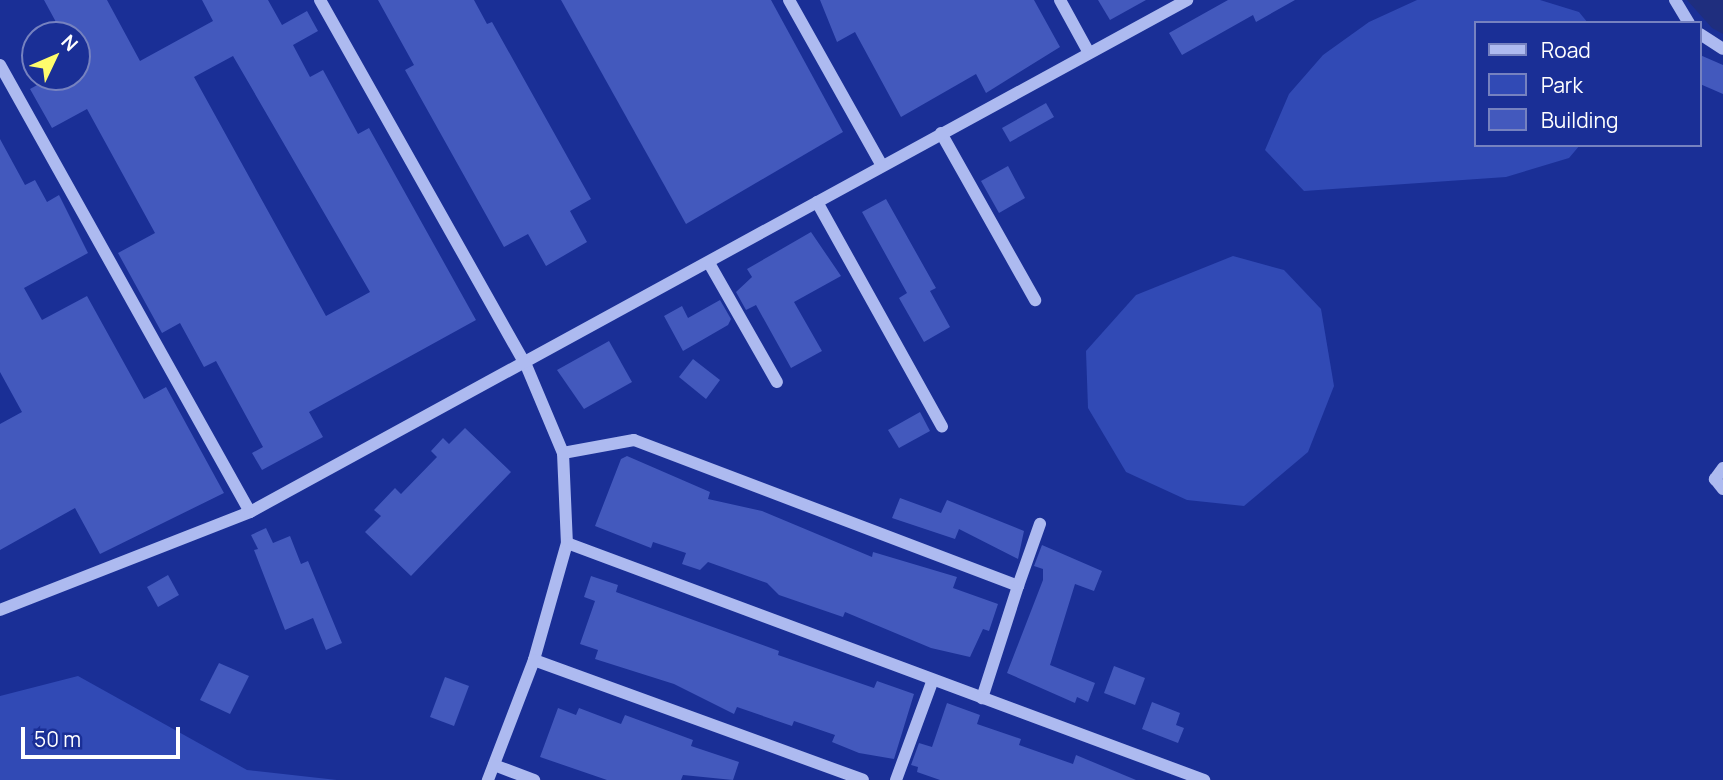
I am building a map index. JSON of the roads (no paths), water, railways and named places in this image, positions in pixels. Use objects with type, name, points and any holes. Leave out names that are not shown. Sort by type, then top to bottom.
[{"type":"street","points":[[320,0],[526,365],[564,453],[567,543],[534,660],[488,780]]},
{"type":"street","points":[[789,0],[882,166]]},
{"type":"street","points":[[1059,0],[1089,53]]},
{"type":"street","points":[[0,610],[250,512],[526,365],[882,166],[1187,0]]},
{"type":"street","points":[[1675,0],[1688,21]]},
{"type":"street","points":[[1702,35],[1723,49]]},
{"type":"street","points":[[0,65],[250,512]]},
{"type":"street","points":[[941,134],[1035,300]]},
{"type":"street","points":[[817,202],[942,427]]},
{"type":"street","points":[[709,262],[776,382]]},
{"type":"street","points":[[564,453],[634,440],[1018,586]]},
{"type":"street","points":[[1723,468],[1715,479],[1723,489]]},
{"type":"street","points":[[982,698],[1040,524]]},
{"type":"street","points":[[567,543],[932,682],[982,698],[1178,775],[1204,780]]},
{"type":"street","points":[[534,660],[863,780]]},
{"type":"street","points":[[896,780],[932,682]]},
{"type":"street","points":[[494,765],[534,780]]}]
